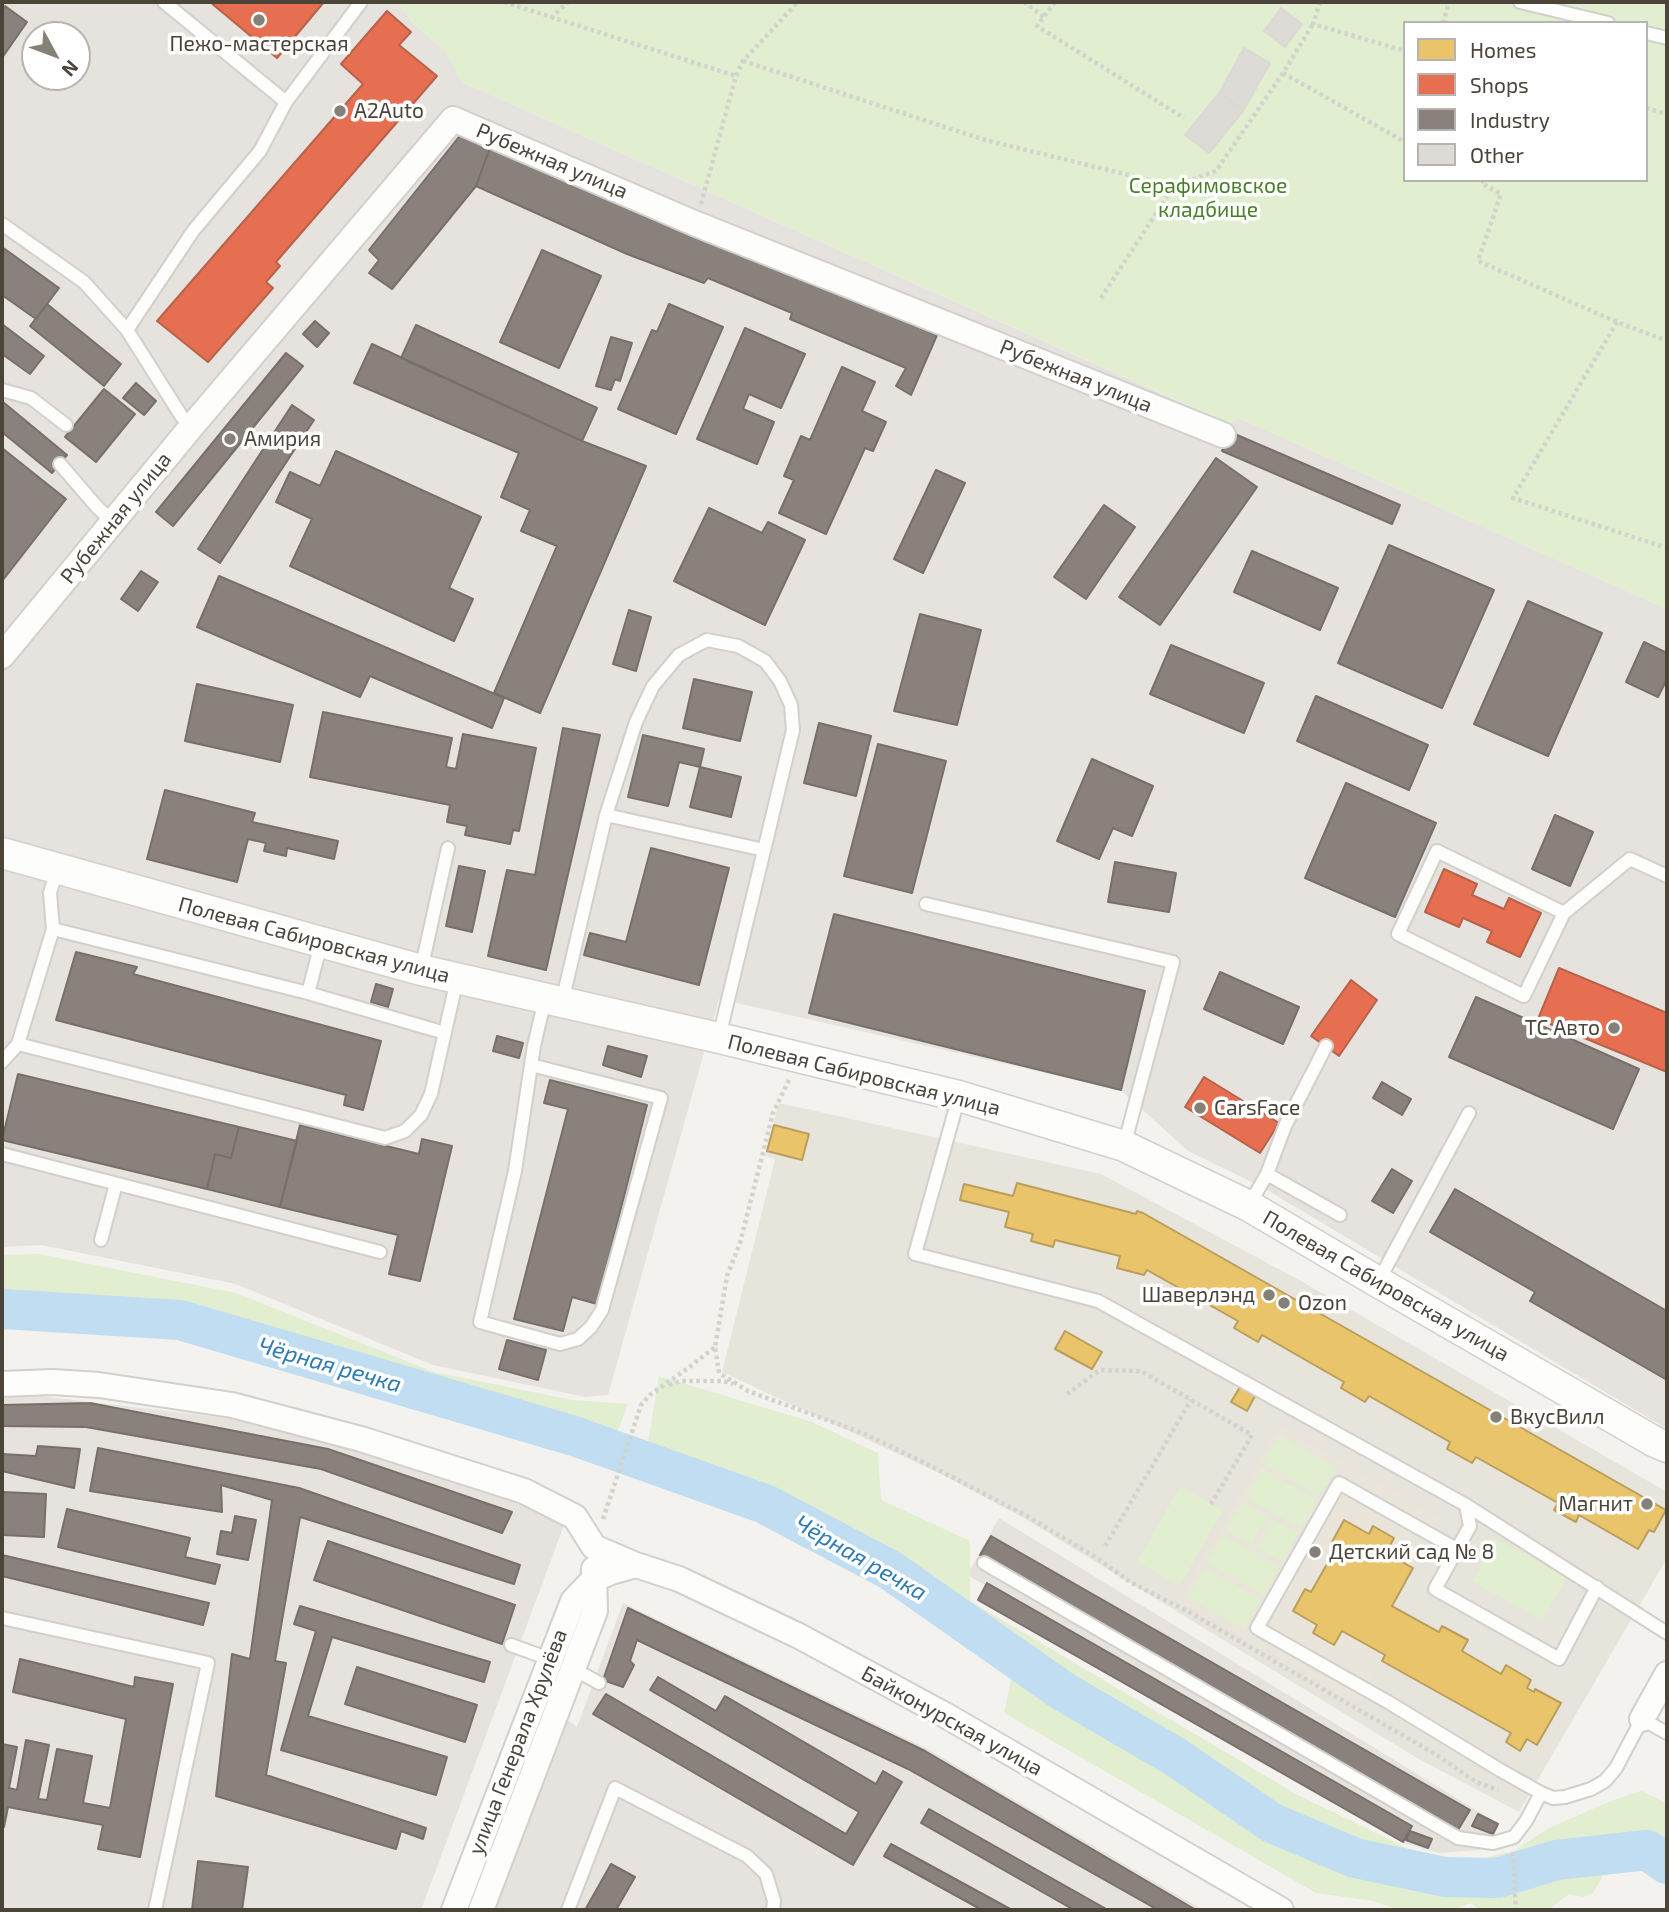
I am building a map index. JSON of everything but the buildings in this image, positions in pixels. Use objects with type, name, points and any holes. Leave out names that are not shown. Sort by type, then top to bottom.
[{"type":"street","name":"Рубежная улица","points":[[2,656],[192,426],[453,119],[694,223],[1223,435]]},
{"type":"street","name":"Полевая Сабировская улица","points":[[2,853],[321,944],[421,970],[959,1096],[1124,1146],[1249,1206],[1655,1443],[1667,1447]]},
{"type":"street","points":[[2,1384],[53,1382],[134,1390],[232,1405],[327,1430],[524,1491],[575,1517],[594,1547],[602,1576],[636,1565]]},
{"type":"street","name":"Байконурская улица","points":[[594,1547],[678,1579],[799,1636],[945,1715],[1281,1910]]},
{"type":"street","name":"улица Генерала Хрулёва","points":[[454,1910],[573,1601],[602,1576]]},
{"type":"street","name":"улица Генерала Хрулёва","points":[[481,1910],[596,1611],[602,1576]]},
{"type":"street","points":[[1642,1718],[1667,1674]]},
{"type":"lane","points":[[164,2],[286,102]]},
{"type":"lane","points":[[127,330],[193,231],[260,151],[286,102],[361,2]]},
{"type":"lane","points":[[1520,2],[1600,21]]},
{"type":"lane","points":[[1648,33],[1667,38]]},
{"type":"lane","points":[[2,224],[84,282],[127,330],[182,417],[192,426]]},
{"type":"lane","points":[[2,390],[31,398],[66,425]]},
{"type":"lane","points":[[60,464],[113,522]]},
{"type":"lane","points":[[531,1065],[661,1098],[602,1310],[591,1327],[578,1339],[560,1344],[480,1322],[515,1171],[531,1065],[554,1001],[606,814],[636,722],[653,687],[679,655],[707,640],[738,646],[765,661],[780,681],[791,705],[793,730],[719,1038]]},
{"type":"lane","points":[[606,814],[764,850]]},
{"type":"lane","points":[[421,970],[448,848]]},
{"type":"lane","points":[[1564,913],[1437,851],[1398,934],[1524,996],[1564,913],[1630,859],[1667,876]]},
{"type":"lane","points":[[2,1062],[18,1044],[53,929],[50,893],[57,868]]},
{"type":"lane","points":[[926,904],[1173,962],[1124,1146]]},
{"type":"lane","points":[[53,929],[308,993],[444,1033]]},
{"type":"lane","points":[[308,993],[321,944]]},
{"type":"lane","points":[[18,1044],[385,1138],[405,1131],[421,1115],[431,1094],[457,978]]},
{"type":"lane","points":[[1249,1206],[1267,1174],[1285,1126],[1326,1046]]},
{"type":"lane","points":[[959,1096],[915,1254],[1098,1301],[1466,1505],[1667,1633]]},
{"type":"lane","points":[[1378,1282],[1469,1113]]},
{"type":"lane","points":[[2,1154],[380,1252]]},
{"type":"lane","points":[[1267,1174],[1339,1215]]},
{"type":"lane","points":[[101,1240],[116,1184]]},
{"type":"lane","points":[[1458,1550],[1339,1483],[1257,1628],[1541,1793],[1553,1797],[1565,1797],[1591,1789],[1605,1781],[1616,1768],[1642,1718],[1667,1733]]},
{"type":"lane","points":[[1466,1505],[1471,1526],[1435,1588],[1559,1659],[1597,1587]]},
{"type":"lane","points":[[984,1563],[1458,1838],[1493,1843],[1514,1837],[1541,1793]]},
{"type":"lane","points":[[2,1618],[208,1663],[155,1910]]},
{"type":"lane","points":[[511,1645],[574,1668],[599,1683]]},
{"type":"lane","points":[[568,1910],[615,1788],[747,1856],[766,1874],[774,1901],[773,1910]]},
{"type":"path","points":[[504,2],[736,76]]},
{"type":"path","points":[[551,18],[568,2]]},
{"type":"path","points":[[694,223],[706,190],[736,76],[743,61],[798,2]]},
{"type":"path","points":[[1024,2],[1044,17]]},
{"type":"path","points":[[1055,2],[1037,26],[1184,118]]},
{"type":"path","points":[[743,61],[985,140],[1174,186],[1216,171],[1283,73],[1312,24],[1320,2]]},
{"type":"path","points":[[1444,21],[1449,2]]},
{"type":"path","points":[[1312,24],[1403,50]]},
{"type":"path","points":[[1283,73],[1403,142]]},
{"type":"path","points":[[1648,109],[1667,114]]},
{"type":"path","points":[[1482,182],[1500,194],[1478,261],[1667,341]]},
{"type":"path","points":[[1101,298],[1174,186]]},
{"type":"path","points":[[1617,322],[1513,498],[1667,548]]},
{"type":"path","points":[[790,1077],[773,1113],[740,1243],[726,1276],[715,1348],[719,1373],[748,1391],[865,1434],[1027,1516],[1097,1558],[1130,1582],[1189,1612],[1437,1755],[1476,1782],[1503,1792],[1533,1810]]},
{"type":"path","points":[[594,1547],[641,1405],[651,1394],[715,1348]]},
{"type":"path","points":[[1068,1394],[1100,1370],[1141,1371],[1252,1435],[1211,1503]]},
{"type":"path","points":[[664,1386],[681,1381],[723,1381],[738,1385]]},
{"type":"path","points":[[1105,1546],[1191,1400]]},
{"type":"path","points":[[1513,1853],[1516,1910]]},
{"type":"shaded area","points":[[2,2],[397,2],[414,24],[445,51],[462,82],[1230,424],[1239,418],[1667,609],[1667,1429],[1262,1187],[1188,1151],[1121,1090],[719,999],[608,1395],[585,1397],[433,1365],[236,1284],[41,1245],[2,1247]]},
{"type":"shaded area","points":[[779,1103],[1101,1174],[1301,1281],[1667,1492],[1667,1558],[1519,1812],[1417,1758],[1022,1517],[943,1475],[722,1372],[775,1159],[765,1156]]},
{"type":"shaded area","points":[[1546,1331],[1635,1384],[1625,1401],[1536,1348]]},
{"type":"shaded area","points":[[40,1396],[277,1424],[534,1505],[564,1525],[421,1910],[2,1910],[2,1398]]},
{"type":"shaded area","name":"Детский сад № 8","points":[[1278,1426],[1442,1519],[1392,1605],[1408,1615],[1357,1701],[1179,1601]]},
{"type":"shaded area","points":[[999,1518],[1499,1824],[1492,1849],[1440,1853],[1403,1843],[977,1600],[985,1585],[967,1575]]},
{"type":"shaded area","points":[[623,1603],[926,1748],[1203,1910],[494,1910],[566,1719],[577,1727]]},
{"type":"green space","name":"Серафимовское кладбище","points":[[397,2],[1667,2],[1667,609],[1239,418],[1231,424],[462,82],[445,51],[414,24]]},
{"type":"green space","points":[[39,1254],[236,1293],[434,1372],[572,1400],[628,1404],[613,1443],[183,1314],[2,1301],[2,1255]]},
{"type":"green space","points":[[659,1376],[812,1422],[878,1453],[881,1500],[970,1541],[970,1601],[1298,1795],[1427,1858],[1466,1862],[1514,1851],[1547,1829],[1641,1791],[1667,1803],[1667,1874],[1642,1856],[1607,1869],[1593,1893],[1582,1897],[1569,1894],[1548,1910],[1480,1910],[1471,1903],[1452,1910],[1399,1910],[1373,1901],[1316,1893],[1004,1713],[1014,1667],[878,1586],[756,1522],[643,1473]]},
{"type":"green space","points":[[1279,1435],[1336,1467],[1319,1496],[1263,1464]]},
{"type":"green space","points":[[1261,1468],[1317,1500],[1301,1529],[1245,1497]]},
{"type":"green space","points":[[1180,1486],[1223,1510],[1180,1586],[1137,1562]]},
{"type":"green space","points":[[1242,1502],[1268,1516],[1251,1545],[1226,1530]]},
{"type":"green space","points":[[1272,1519],[1298,1533],[1282,1562],[1256,1548]]},
{"type":"green space","points":[[1223,1535],[1280,1567],[1264,1595],[1207,1563]]},
{"type":"green space","points":[[1496,1538],[1567,1578],[1542,1621],[1472,1581]]},
{"type":"green space","points":[[1205,1568],[1261,1599],[1244,1629],[1188,1598]]},
{"type":"waterway","name":"Чёрная речка","points":[[2,1309],[180,1320],[574,1436],[765,1504],[890,1570],[1064,1692],[1174,1756],[1272,1823],[1355,1858],[1445,1877],[1497,1878],[1557,1860],[1647,1850],[1667,1864]]},
{"type":"place","name":"Пежо-мастерская","points":[[259,20]]},
{"type":"place","name":"A2Auto","points":[[340,111]]},
{"type":"place","name":"Амирия","points":[[230,439]]},
{"type":"place","name":"ТС Авто","points":[[1614,1028]]},
{"type":"place","name":"CarsFace","points":[[1200,1108]]},
{"type":"place","name":"Шаверлэнд","points":[[1269,1295]]},
{"type":"place","name":"Ozon","points":[[1284,1303]]},
{"type":"place","name":"ВкусВилл","points":[[1496,1417]]},
{"type":"place","name":"Магнит","points":[[1647,1504]]},
{"type":"place","name":"Детский сад № 8","points":[[1315,1552]]}]
